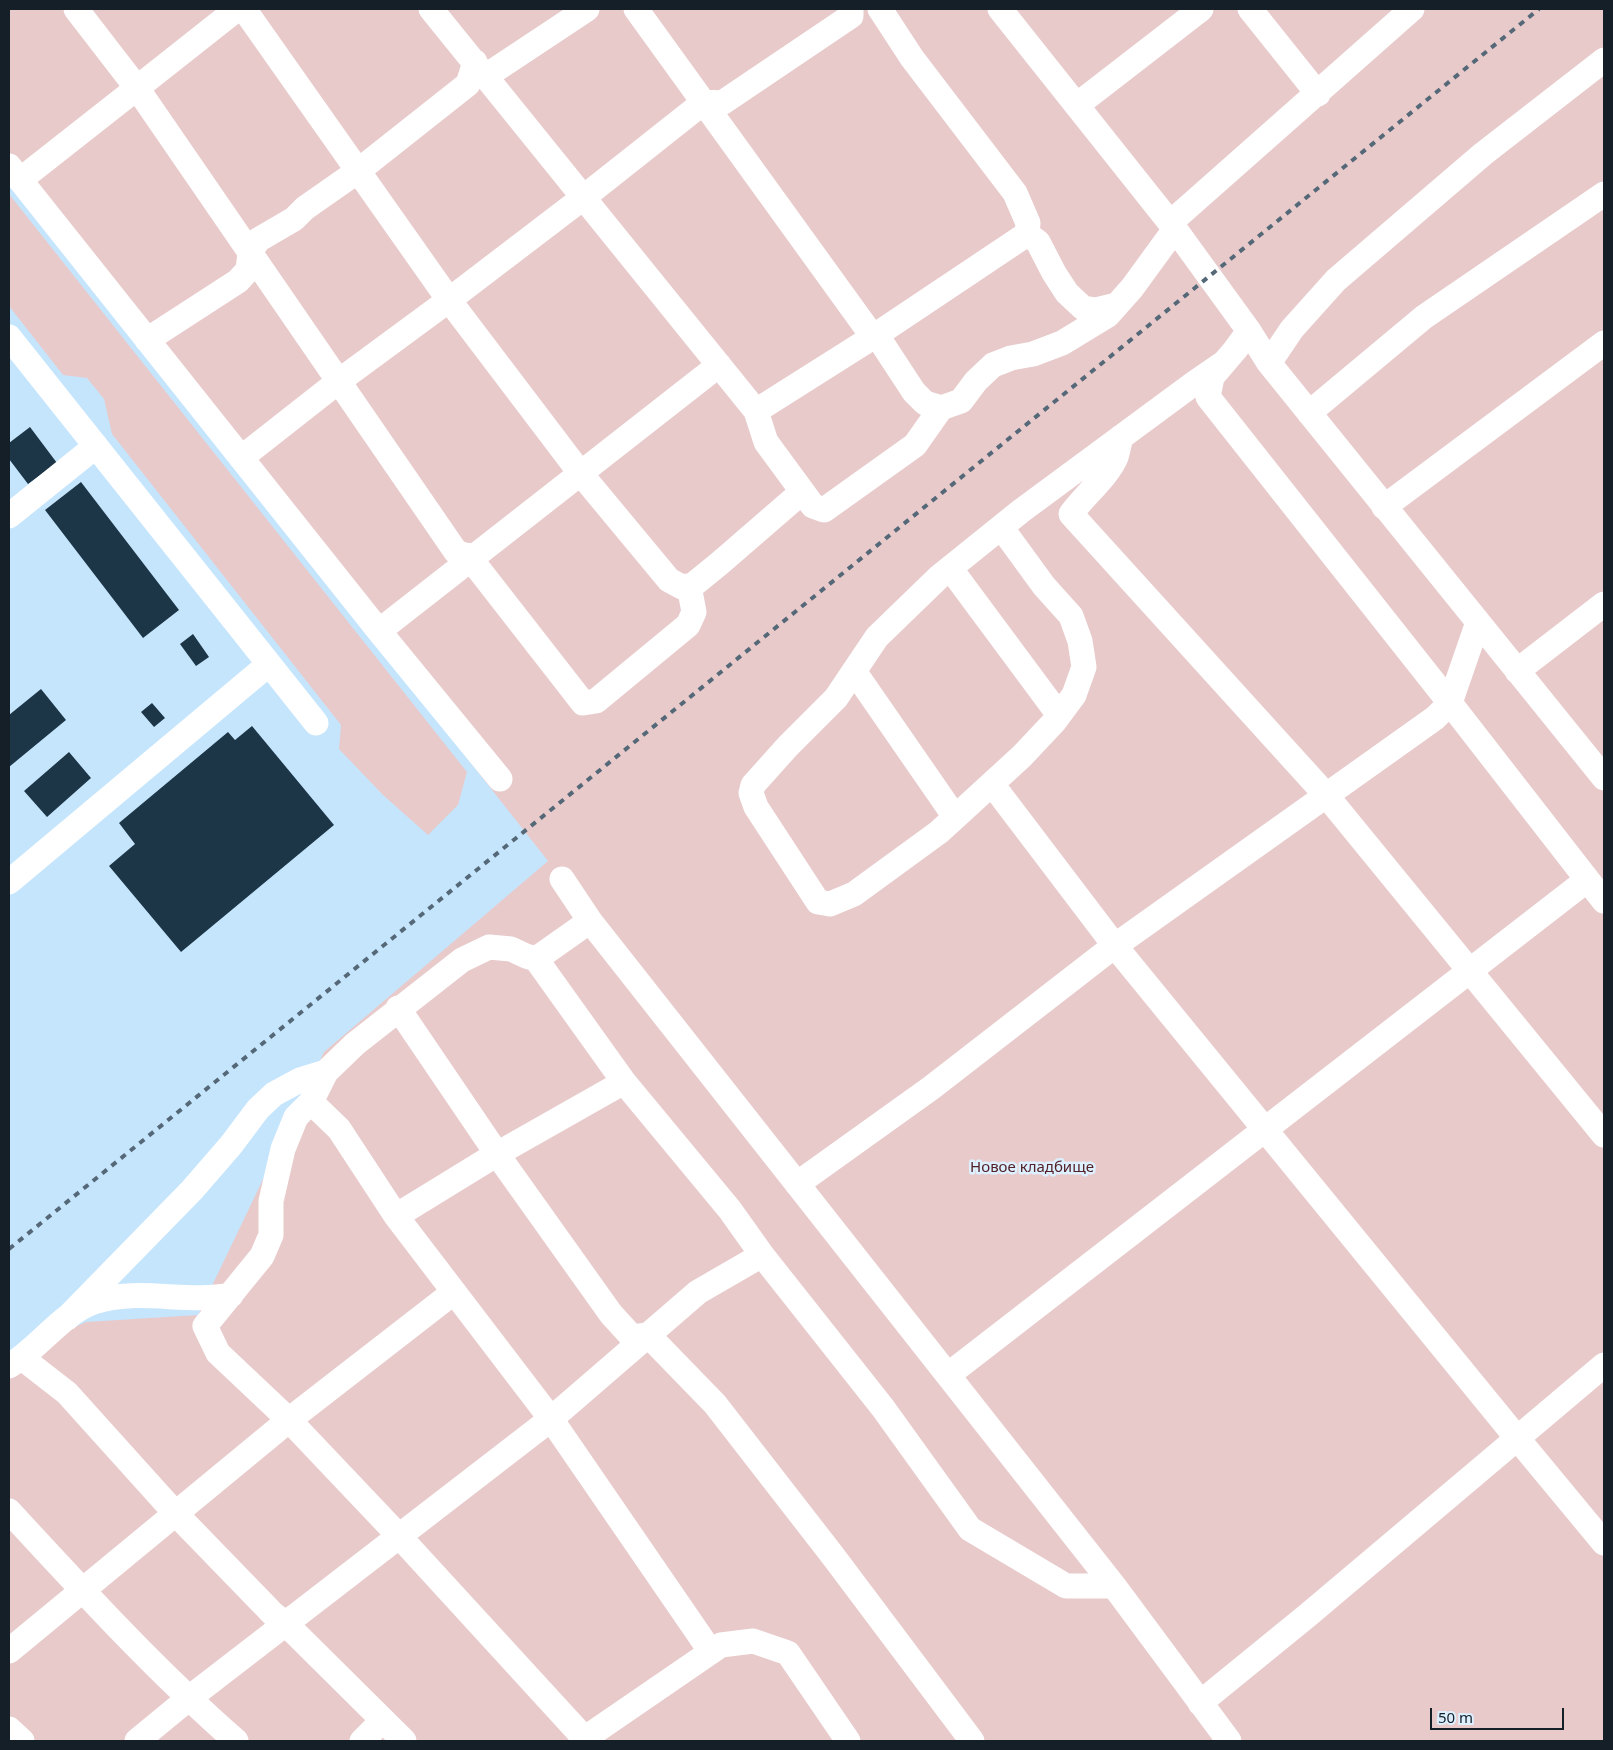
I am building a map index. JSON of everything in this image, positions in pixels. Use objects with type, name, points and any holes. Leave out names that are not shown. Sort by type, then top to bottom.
[{"type":"lane","points":[[76,9],[137,88],[456,552],[476,556]]},
{"type":"lane","points":[[237,9],[137,88],[14,173],[379,631],[500,779]]},
{"type":"lane","points":[[244,9],[449,300],[580,474],[669,580],[682,587],[693,585],[802,492]]},
{"type":"lane","points":[[431,9],[756,411],[766,442],[813,506],[824,510],[870,475],[915,445],[941,408],[961,401],[976,381],[994,364],[1011,358],[1033,354],[1062,343],[1108,315],[1132,288],[1173,226],[1412,9]]},
{"type":"lane","points":[[147,340],[238,281],[248,270],[250,253],[258,240],[294,219],[305,208],[358,171],[468,84],[480,69],[587,9]]},
{"type":"lane","points":[[636,9],[914,392],[925,403],[941,408]]},
{"type":"lane","points":[[241,458],[339,381],[584,197],[704,102],[722,103],[851,16],[851,9]]},
{"type":"lane","points":[[880,9],[912,58],[1015,194],[1028,223],[1027,234]]},
{"type":"lane","points":[[1000,9],[1173,226],[1249,331],[1269,363],[1604,778]]},
{"type":"lane","points":[[1077,105],[1201,9]]},
{"type":"lane","points":[[1250,9],[1318,94]]},
{"type":"lane","points":[[1269,363],[1292,329],[1336,280],[1483,154],[1604,60]]},
{"type":"lane","points":[[1309,413],[1424,316],[1604,194]]},
{"type":"lane","points":[[1027,234],[1038,242],[1054,274],[1067,293],[1082,308],[1096,310],[1117,305]]},
{"type":"lane","points":[[756,411],[875,336],[1027,234]]},
{"type":"lane","points":[[1249,331],[1212,377],[1208,397],[1604,901]]},
{"type":"lane","points":[[9,337],[316,723]]},
{"type":"lane","points":[[1384,506],[1604,343]]},
{"type":"lane","points":[[1001,527],[1044,586],[1071,616],[1080,641],[1084,667],[1074,695],[1059,715],[1022,756],[939,832],[854,894],[830,904],[818,902],[756,807],[751,793],[753,785],[765,769],[836,698],[877,637],[939,576],[1001,527],[1121,437],[1222,364]]},
{"type":"lane","points":[[379,631],[719,365]]},
{"type":"lane","points":[[1121,437],[1116,458],[1071,514],[1326,795],[1604,1135]]},
{"type":"lane","points":[[9,516],[96,446]]},
{"type":"lane","points":[[476,556],[476,567],[583,703],[596,701],[688,624],[694,612],[689,586]]},
{"type":"lane","points":[[950,568],[1059,715]]},
{"type":"lane","points":[[1518,671],[1604,604]]},
{"type":"lane","points":[[797,1184],[930,1088],[1116,946],[1435,718],[1450,703],[1478,622]]},
{"type":"lane","points":[[9,882],[268,664]]},
{"type":"lane","points":[[854,670],[955,817]]},
{"type":"lane","points":[[992,784],[1116,946],[1264,1130],[1604,1543]]},
{"type":"lane","points":[[562,879],[590,921],[1114,1586],[1200,1702],[1223,1739]]},
{"type":"lane","points":[[948,1375],[1587,880]]},
{"type":"lane","points":[[536,959],[590,921]]},
{"type":"lane","points":[[848,1741],[788,1653],[753,1641],[722,1645],[583,1740],[399,1536],[289,1420],[218,1353],[208,1333],[205,1326],[262,1256],[271,1235],[271,1201],[283,1149],[296,1117],[311,1102],[326,1072],[355,1044],[398,1008],[462,960],[488,947],[511,949],[536,959],[624,1082],[730,1210],[762,1255],[883,1408],[970,1529],[1066,1586],[1114,1586]]},
{"type":"lane","points":[[398,1008],[497,1154],[611,1314],[632,1337],[648,1335]]},
{"type":"lane","points":[[326,1072],[300,1080],[274,1094],[258,1109],[231,1145],[192,1190],[67,1318],[16,1362],[68,1393],[176,1514],[273,1614],[286,1623],[404,1741]]},
{"type":"lane","points":[[396,1216],[497,1154],[624,1082]]},
{"type":"lane","points":[[311,1102],[339,1129],[396,1216],[551,1419],[711,1652]]},
{"type":"lane","points":[[137,1741],[188,1699],[551,1419],[698,1292],[762,1255]]},
{"type":"lane","points":[[9,1651],[289,1420],[454,1292]]},
{"type":"lane","points":[[67,1318],[92,1302],[116,1296],[216,1298],[230,1295]]},
{"type":"lane","points":[[648,1335],[720,1412],[833,1556],[972,1741]]},
{"type":"lane","points":[[1200,1702],[1308,1614],[1604,1365]]},
{"type":"lane","points":[[9,1511],[83,1591],[188,1699],[236,1741]]},
{"type":"lane","points":[[362,1741],[383,1720]]},
{"type":"lane","points":[[9,1729],[22,1741]]},
{"type":"green space","name":"Новое кладбище","points":[[9,9],[1604,9],[1604,1741],[9,1741],[9,1358],[86,1322],[198,1315],[324,1052],[548,861],[9,177]]},
{"type":"green space","points":[[9,194],[467,772],[458,805],[428,835],[383,795],[339,749],[341,725],[112,434],[104,399],[87,378],[63,375],[9,306]]},
{"type":"building","points":[[30,427],[57,463],[28,484],[9,459],[9,443]]},
{"type":"building","points":[[81,482],[179,610],[143,638],[45,510]]},
{"type":"building","points":[[193,634],[209,657],[196,666],[180,644]]},
{"type":"building","points":[[41,689],[66,720],[9,767],[9,715]]},
{"type":"building","points":[[152,703],[165,718],[154,727],[141,712]]},
{"type":"building","points":[[252,726],[334,825],[181,952],[109,866],[135,844],[119,823],[228,732],[235,740]]},
{"type":"building","points":[[69,752],[91,778],[47,817],[24,791]]},
{"type":"railway","points":[[9,1249],[1539,9]]}]
